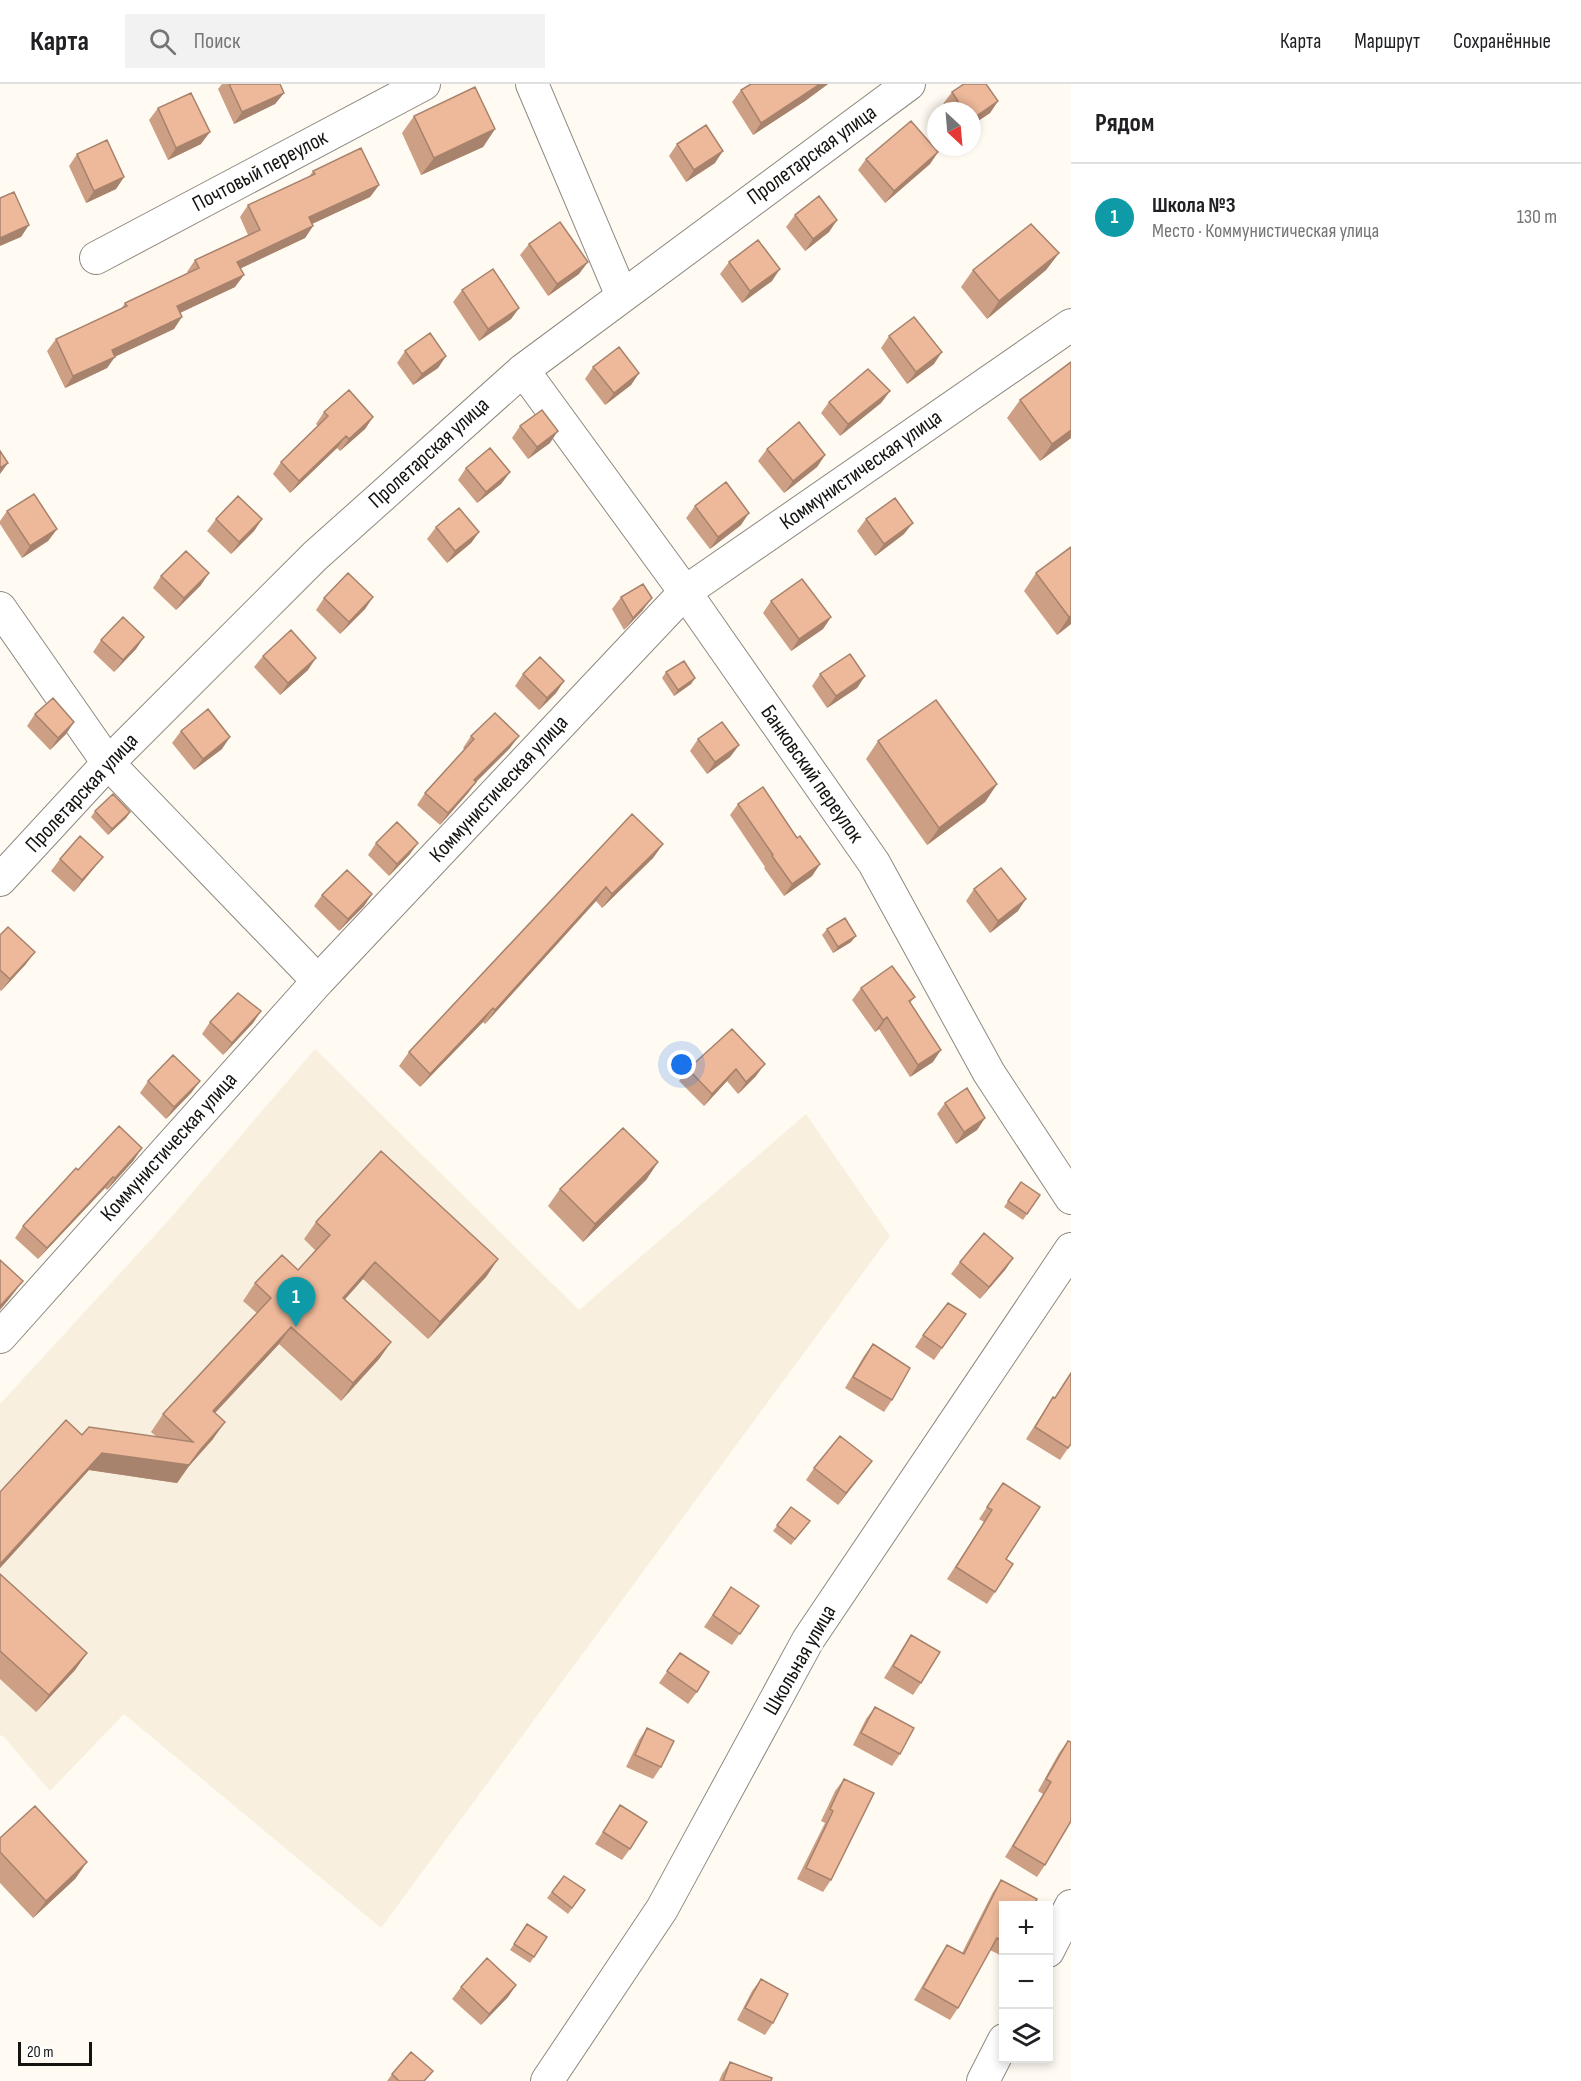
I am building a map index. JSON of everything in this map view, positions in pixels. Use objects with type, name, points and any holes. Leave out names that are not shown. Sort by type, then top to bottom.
[{"type":"street","name":"Почтовый переулок","points":[[96,258],[424,84]]},
{"type":"street","points":[[532,84],[622,296]]},
{"type":"street","name":"Пролетарская улица","points":[[0,880],[108,763],[315,555],[523,369],[909,84]]},
{"type":"street","name":"Коммунистическая улица","points":[[0,1337],[318,981],[685,592],[1071,325]]},
{"type":"street","name":"Банковский переулок","points":[[523,369],[685,592],[874,863],[989,1073],[1071,1197]]},
{"type":"street","points":[[2,614],[108,763],[318,981]]},
{"type":"street","name":"Школьная улица","points":[[547,2081],[662,1909],[808,1640],[1071,1249]]},
{"type":"street","points":[[1053,1941],[1071,1906]]},
{"type":"street","points":[[983,2081],[999,2050]]},
{"type":"shaded area","points":[[315,1049],[579,1310],[806,1114],[890,1236],[381,1928],[124,1714],[50,1791],[0,1735],[0,1404],[167,1222]]},
{"type":"building","points":[[229,84],[280,84],[284,93],[242,112]]},
{"type":"building","points":[[751,84],[820,84],[761,123],[741,90]]},
{"type":"building","points":[[964,84],[986,84],[998,101],[981,113],[981,102],[958,102],[952,92]]},
{"type":"building","points":[[475,87],[495,129],[434,158],[414,116]]},
{"type":"building","points":[[191,93],[210,132],[176,148],[158,108]]},
{"type":"building","points":[[911,121],[927,139],[927,156],[933,156],[894,191],[866,159]]},
{"type":"building","points":[[706,125],[723,151],[694,170],[677,144]]},
{"type":"building","points":[[107,140],[124,177],[94,191],[77,154]]},
{"type":"building","points":[[361,148],[379,185],[309,217],[313,226],[237,262],[244,275],[177,306],[182,317],[112,350],[115,357],[73,376],[56,339],[127,306],[125,303],[199,268],[195,260],[260,230],[248,205],[315,174],[313,171]]},
{"type":"building","points":[[14,192],[29,225],[0,238],[0,198]]},
{"type":"building","points":[[819,196],[837,220],[813,239],[795,215]]},
{"type":"building","points":[[560,222],[588,262],[557,284],[529,244]]},
{"type":"building","points":[[1031,224],[1059,253],[999,301],[973,270]]},
{"type":"building","points":[[758,240],[780,269],[750,291],[729,262]]},
{"type":"building","points":[[493,269],[519,308],[488,329],[462,290]]},
{"type":"building","points":[[914,317],[942,352],[916,372],[889,336]]},
{"type":"building","points":[[430,333],[446,356],[422,374],[405,351]]},
{"type":"building","points":[[619,347],[639,373],[614,393],[593,367]]},
{"type":"building","points":[[1071,362],[1071,430],[1052,444],[1020,400]]},
{"type":"building","points":[[868,369],[890,391],[848,424],[829,402]]},
{"type":"building","points":[[349,390],[373,417],[349,439],[346,436],[299,481],[281,462],[328,416],[324,412]]},
{"type":"building","points":[[542,410],[558,431],[537,447],[520,426]]},
{"type":"building","points":[[799,422],[825,455],[793,481],[767,449]]},
{"type":"building","points":[[490,448],[510,472],[486,492],[466,468]]},
{"type":"building","points":[[0,451],[8,463],[0,468]]},
{"type":"building","points":[[726,482],[749,513],[718,537],[695,506]]},
{"type":"building","points":[[34,494],[57,529],[30,546],[7,511]]},
{"type":"building","points":[[238,496],[262,519],[239,542],[216,519]]},
{"type":"building","points":[[895,498],[913,523],[884,544],[866,519]]},
{"type":"building","points":[[459,508],[479,532],[455,551],[436,527]]},
{"type":"building","points":[[1071,547],[1071,616],[1069,617],[1036,573]]},
{"type":"building","points":[[186,551],[209,573],[184,598],[161,576]]},
{"type":"building","points":[[348,573],[373,597],[349,622],[324,598]]},
{"type":"building","points":[[802,579],[831,617],[799,639],[771,601]]},
{"type":"building","points":[[643,584],[652,598],[633,618],[621,597]]},
{"type":"building","points":[[123,617],[144,637],[123,660],[101,640]]},
{"type":"building","points":[[291,630],[316,658],[288,683],[263,656]]},
{"type":"building","points":[[850,654],[865,676],[836,696],[820,674]]},
{"type":"building","points":[[540,657],[564,681],[547,698],[523,674]]},
{"type":"building","points":[[684,661],[695,678],[678,690],[666,672]]},
{"type":"building","points":[[53,698],[74,722],[58,738],[35,714]]},
{"type":"building","points":[[936,700],[997,784],[939,828],[878,741]]},
{"type":"building","points":[[208,709],[230,737],[203,759],[181,731]]},
{"type":"building","points":[[495,713],[519,736],[474,780],[476,782],[448,813],[425,793],[474,739],[471,736]]},
{"type":"building","points":[[722,722],[739,745],[715,762],[698,739]]},
{"type":"building","points":[[763,787],[797,838],[800,836],[820,864],[792,884],[738,804]]},
{"type":"building","points":[[113,794],[130,812],[112,829],[95,811]]},
{"type":"building","points":[[632,814],[663,844],[612,894],[606,887],[495,1010],[493,1008],[430,1074],[409,1052]]},
{"type":"building","points":[[397,822],[418,843],[397,864],[376,843]]},
{"type":"building","points":[[80,836],[103,857],[82,880],[60,859]]},
{"type":"building","points":[[1001,868],[1026,899],[998,921],[974,889]]},
{"type":"building","points":[[347,870],[372,894],[348,919],[322,895]]},
{"type":"building","points":[[845,918],[856,936],[838,947],[827,929]]},
{"type":"building","points":[[8,927],[35,952],[10,979],[0,970],[0,935]]},
{"type":"building","points":[[892,966],[915,997],[909,1001],[941,1050],[918,1065],[887,1017],[883,1020],[861,988]]},
{"type":"building","points":[[238,993],[261,1011],[232,1043],[210,1022]]},
{"type":"building","points":[[732,1029],[765,1064],[746,1082],[736,1069],[712,1094],[688,1069]]},
{"type":"building","points":[[173,1055],[200,1081],[174,1107],[148,1081]]},
{"type":"building","points":[[967,1088],[985,1118],[964,1132],[945,1103]]},
{"type":"building","points":[[119,1126],[142,1148],[47,1248],[23,1226],[76,1168],[78,1170]]},
{"type":"building","points":[[623,1128],[658,1162],[595,1224],[560,1189]]},
{"type":"building","points":[[381,1151],[498,1259],[440,1322],[375,1262],[343,1298],[391,1342],[353,1383],[291,1327],[213,1411],[225,1422],[189,1465],[102,1453],[0,1564],[0,1492],[66,1420],[82,1435],[89,1427],[193,1442],[163,1414],[271,1298],[255,1283],[282,1255],[298,1270],[330,1235],[316,1222]]},
{"type":"building","points":[[1021,1182],[1040,1195],[1027,1214],[1008,1201]]},
{"type":"building","points":[[984,1233],[1013,1258],[989,1287],[960,1262]]},
{"type":"building","points":[[0,1260],[23,1281],[0,1306]]},
{"type":"building","points":[[948,1303],[966,1314],[942,1348],[923,1335]]},
{"type":"building","points":[[873,1344],[910,1368],[892,1400],[853,1377]]},
{"type":"building","points":[[1071,1373],[1071,1444],[1068,1448],[1035,1427]]},
{"type":"building","points":[[840,1436],[872,1461],[846,1493],[814,1468]]},
{"type":"building","points":[[1003,1483],[1040,1507],[1006,1559],[1013,1564],[995,1592],[956,1567],[992,1510],[987,1507]]},
{"type":"building","points":[[791,1507],[810,1521],[795,1539],[777,1525]]},
{"type":"building","points":[[0,1574],[87,1653],[49,1695],[0,1651]]},
{"type":"building","points":[[731,1587],[759,1606],[740,1634],[713,1615]]},
{"type":"building","points":[[911,1635],[940,1652],[921,1683],[893,1666]]},
{"type":"building","points":[[680,1653],[709,1672],[697,1692],[667,1671]]},
{"type":"building","points":[[875,1707],[914,1728],[900,1754],[861,1733]]},
{"type":"building","points":[[647,1728],[674,1741],[661,1767],[635,1755]]},
{"type":"building","points":[[1068,1741],[1071,1742],[1071,1821],[1045,1865],[1013,1846],[1051,1782],[1046,1779]]},
{"type":"building","points":[[844,1779],[874,1793],[831,1880],[806,1868],[833,1811],[830,1809]]},
{"type":"building","points":[[620,1805],[647,1822],[630,1849],[603,1832]]},
{"type":"building","points":[[35,1806],[87,1862],[46,1901],[0,1852],[0,1838]]},
{"type":"building","points":[[564,1876],[585,1890],[572,1908],[552,1892]]},
{"type":"building","points":[[1001,1880],[1037,1899],[1036,1901],[999,1901],[999,1939],[997,1938],[958,2008],[923,1988],[947,1945],[964,1954]]},
{"type":"building","points":[[527,1924],[547,1937],[534,1957],[514,1944]]},
{"type":"building","points":[[487,1958],[516,1985],[489,2014],[461,1987]]},
{"type":"building","points":[[761,1979],[788,1994],[773,2023],[745,2008]]},
{"type":"building","points":[[411,2052],[433,2071],[424,2081],[399,2081],[392,2074]]},
{"type":"building","points":[[730,2062],[772,2078],[771,2081],[723,2081]]},
{"type":"place","name":"Школа №3","points":[[296,1327]]}]
